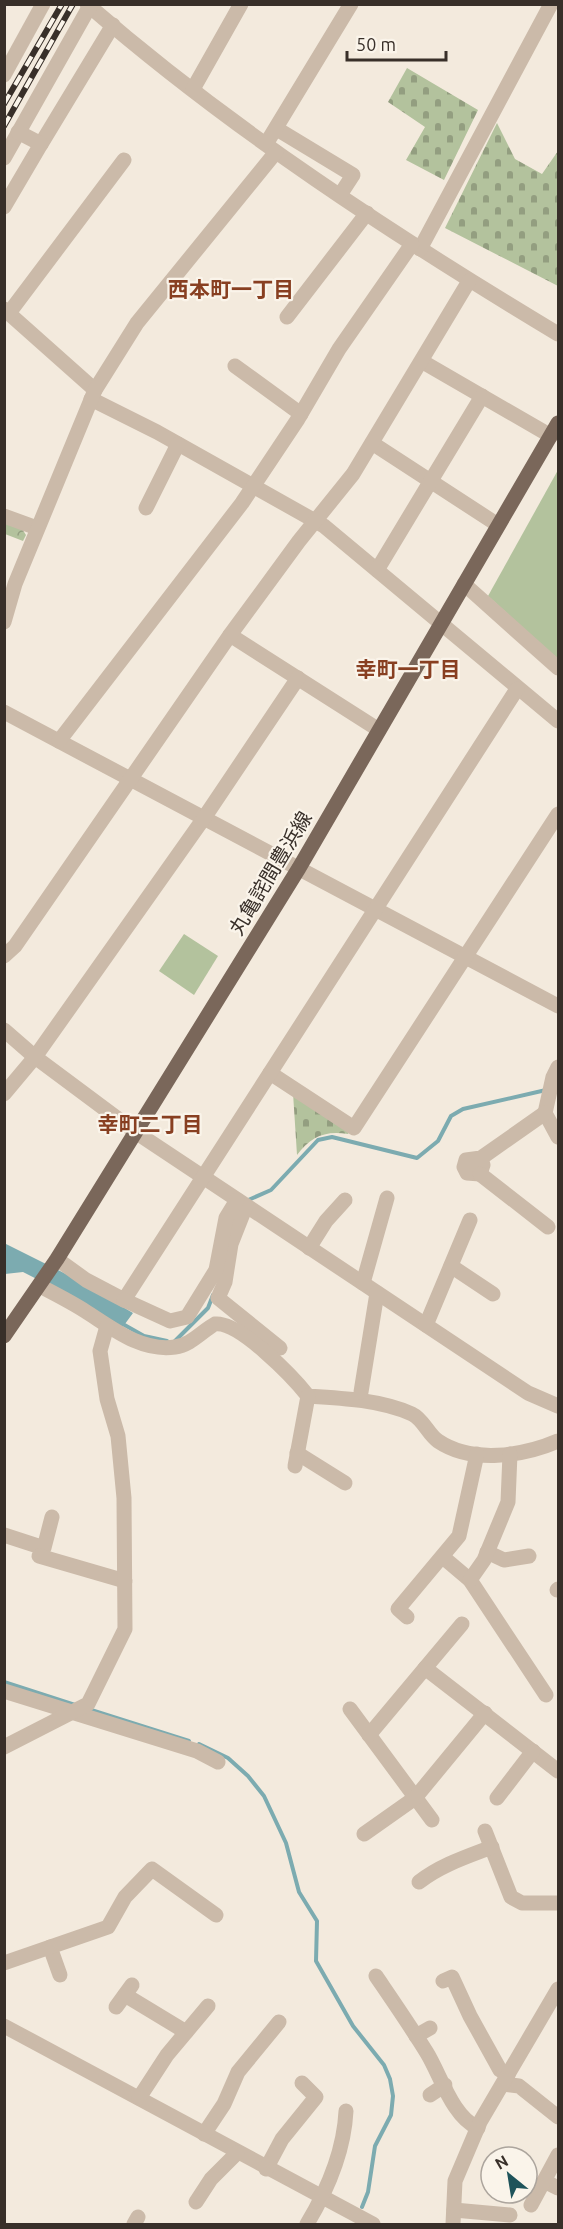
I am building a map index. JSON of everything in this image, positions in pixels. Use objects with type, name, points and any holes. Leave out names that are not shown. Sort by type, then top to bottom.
[{"type":"main road","name":"丸亀詫間豊浜線","points":[[4,1336],[40,1286],[137,1133],[299,868],[555,429]]},
{"type":"street","points":[[4,75],[43,4]]},
{"type":"street","points":[[193,89],[241,4]]},
{"type":"street","points":[[4,622],[15,584],[93,394],[137,323],[271,148],[277,129],[351,4]]},
{"type":"street","points":[[59,741],[252,487],[301,414],[339,350],[416,246],[551,4]]},
{"type":"street","points":[[4,158],[89,5],[271,148],[416,246],[558,334]]},
{"type":"street","points":[[4,207],[113,25]]},
{"type":"street","points":[[277,129],[353,175],[340,195]]},
{"type":"street","points":[[18,132],[41,144]]},
{"type":"street","points":[[124,160],[7,311],[93,394],[252,487],[315,520],[558,721]]},
{"type":"street","points":[[287,317],[367,213]]},
{"type":"street","points":[[4,956],[15,946],[230,635],[315,520],[353,474],[423,362],[469,280]]},
{"type":"street","points":[[423,362],[482,396],[555,429]]},
{"type":"street","points":[[235,366],[301,414]]},
{"type":"street","points":[[377,570],[482,396]]},
{"type":"street","points":[[372,443],[498,525]]},
{"type":"street","points":[[146,508],[178,444]]},
{"type":"street","points":[[4,516],[37,528]]},
{"type":"street","points":[[464,584],[558,668]]},
{"type":"street","points":[[230,635],[379,730]]},
{"type":"street","points":[[4,1094],[35,1057],[204,818],[298,678]]},
{"type":"street","points":[[124,1300],[517,689]]},
{"type":"street","points":[[4,712],[558,1006]]},
{"type":"street","points":[[270,1073],[354,1128],[466,959],[558,814]]},
{"type":"street","points":[[4,1030],[35,1057],[137,1133],[528,1393],[558,1406]]},
{"type":"street","points":[[555,1073],[547,1106],[558,1137]]},
{"type":"street","points":[[547,1106],[481,1158],[483,1165],[480,1174],[548,1227]]},
{"type":"street","points":[[363,1283],[387,1198]]},
{"type":"street","points":[[309,1248],[326,1221],[345,1200]]},
{"type":"street","points":[[57,1259],[86,1280],[170,1321],[187,1317],[216,1270],[226,1218],[241,1203]]},
{"type":"street","points":[[241,1203],[225,1282],[218,1298],[280,1348]]},
{"type":"street","points":[[426,1325],[470,1220]]},
{"type":"street","points":[[451,1266],[493,1294]]},
{"type":"street","points":[[40,1286],[84,1310],[106,1326],[142,1344],[174,1347],[192,1340],[215,1324],[228,1325],[263,1351],[308,1396],[377,1404],[415,1415],[437,1441],[477,1454],[510,1454],[538,1450],[558,1441]]},
{"type":"street","points":[[361,1392],[377,1293]]},
{"type":"street","points":[[9,1741],[79,1709],[125,1629],[124,1498],[118,1436],[107,1399],[100,1351],[106,1326]]},
{"type":"street","points":[[308,1396],[296,1460],[344,1483]]},
{"type":"street","points":[[407,1617],[398,1609],[444,1558],[459,1536],[477,1454]]},
{"type":"street","points":[[470,1580],[488,1552],[508,1502],[510,1454]]},
{"type":"street","points":[[4,1535],[44,1548],[52,1517]]},
{"type":"street","points":[[488,1552],[504,1560],[529,1556]]},
{"type":"street","points":[[39,1556],[68,1571],[125,1581]]},
{"type":"street","points":[[444,1558],[470,1580],[482,1608],[520,1647],[546,1695]]},
{"type":"street","points":[[369,1735],[462,1624]]},
{"type":"street","points":[[425,1668],[558,1771]]},
{"type":"street","points":[[4,1691],[79,1709],[133,1738],[198,1759],[218,1762]]},
{"type":"street","points":[[350,1709],[432,1820]]},
{"type":"street","points":[[364,1834],[381,1829],[416,1798],[485,1713]]},
{"type":"street","points":[[497,1798],[533,1751]]},
{"type":"street","points":[[485,1831],[512,1897],[522,1903],[558,1903]]},
{"type":"street","points":[[419,1881],[453,1861],[492,1847]]},
{"type":"street","points":[[4,1962],[108,1927],[125,1897],[152,1869],[216,1915]]},
{"type":"street","points":[[50,1947],[60,1974]]},
{"type":"street","points":[[443,1981],[452,1977],[462,2011],[505,2079],[519,2086],[558,2117]]},
{"type":"street","points":[[376,1981],[423,2032],[445,2085],[469,2124],[478,2128]]},
{"type":"street","points":[[510,2215],[454,2217],[455,2181],[478,2128],[558,1989]]},
{"type":"street","points":[[124,1995],[186,2032]]},
{"type":"street","points":[[139,2098],[167,2055],[208,2006]]},
{"type":"street","points":[[204,2134],[224,2104],[234,2069],[279,2022]]},
{"type":"street","points":[[4,2026],[322,2199],[352,2219],[374,2224]]},
{"type":"street","points":[[266,2169],[282,2139],[316,2097],[302,2083]]},
{"type":"street","points":[[429,2095],[445,2085]]},
{"type":"street","points":[[307,2224],[322,2199],[345,2132],[346,2111]]},
{"type":"street","points":[[196,2202],[211,2179],[237,2152]]},
{"type":"street","points":[[539,2190],[558,2156]]},
{"type":"street","points":[[544,2181],[558,2188]]},
{"type":"green space","points":[[407,68],[478,110],[444,180],[406,160],[425,127],[388,102]]},
{"type":"green space","points":[[497,123],[515,159],[542,174],[558,151],[558,286],[445,228]]},
{"type":"green space","points":[[558,470],[558,660],[488,596]]},
{"type":"green space","points":[[4,522],[22,529],[26,535],[23,541],[5,534]]},
{"type":"green space","points":[[184,934],[218,956],[194,995],[159,971]]},
{"type":"green space","points":[[293,1093],[350,1131],[348,1134],[332,1133],[319,1136],[297,1155]]},
{"type":"water","points":[[4,1243],[74,1278],[133,1313],[122,1328],[72,1297],[23,1272],[5,1274]]},
{"type":"waterway","points":[[246,1201],[271,1190],[318,1140],[332,1137],[417,1158],[438,1141],[451,1116],[463,1109],[546,1090]]},
{"type":"waterway","points":[[174,1342],[208,1308],[213,1295]]},
{"type":"waterway","points":[[121,1323],[144,1336],[167,1341]]},
{"type":"waterway","points":[[4,1682],[75,1705]]},
{"type":"waterway","points":[[88,1709],[189,1741]]},
{"type":"waterway","points":[[199,1744],[228,1758],[248,1776],[264,1796],[286,1843],[299,1892],[317,1921],[316,1961],[353,2026],[384,2065],[390,2079],[393,2096],[391,2115],[375,2146],[368,2192],[362,2207]]},
{"type":"railway","points":[[4,104],[62,4]]},
{"type":"railway","points":[[4,126],[73,4]]},
{"type":"district","name":"西本町一丁目","points":[[231,289]]},
{"type":"district","name":"幸町一丁目","points":[[408,669]]},
{"type":"district","name":"幸町二丁目","points":[[150,1124]]}]
